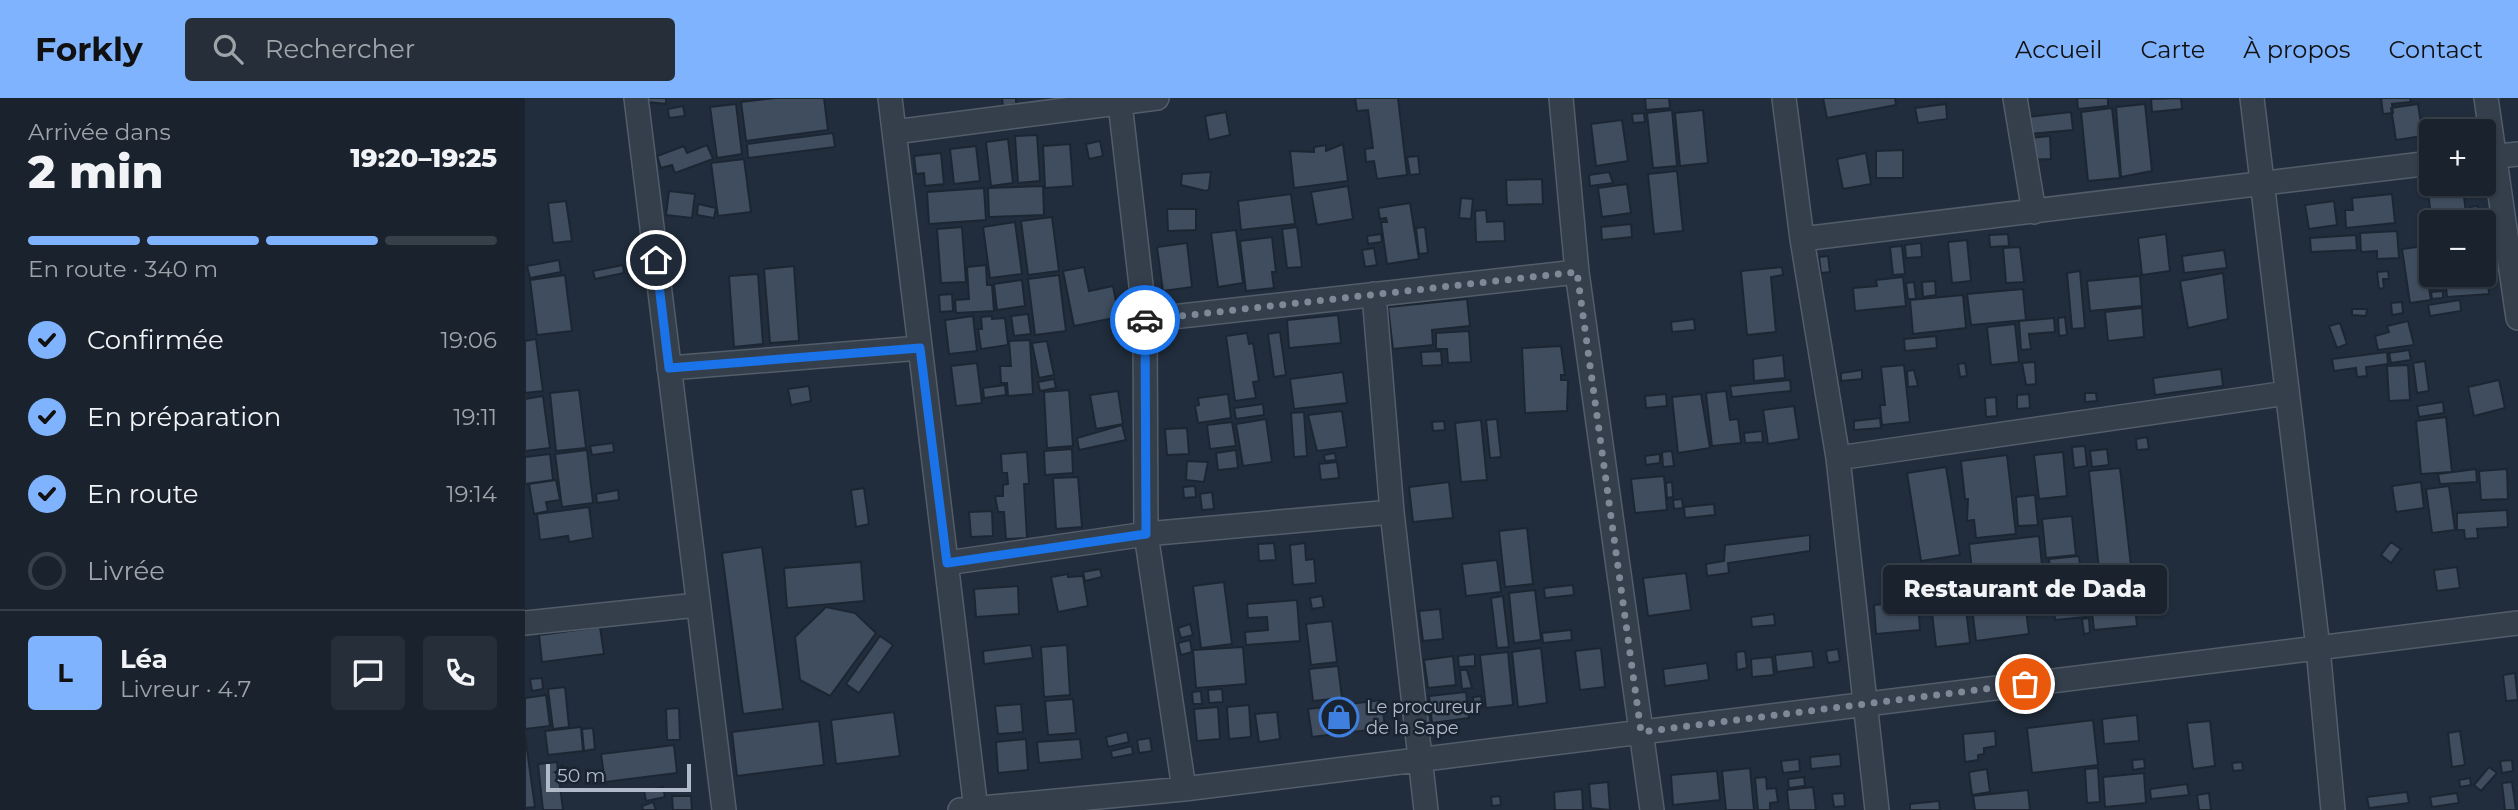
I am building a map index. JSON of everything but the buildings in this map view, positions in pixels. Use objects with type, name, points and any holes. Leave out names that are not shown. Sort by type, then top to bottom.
[{"type":"street","points":[[636,98],[724,810]]},
{"type":"street","points":[[890,98],[947,563],[971,809],[1184,789],[2518,623]]},
{"type":"street","points":[[894,132],[1157,98]]},
{"type":"street","points":[[1561,98],[1577,272],[1652,810]]},
{"type":"street","points":[[1784,98],[1802,239],[1838,458],[1877,810]]},
{"type":"street","points":[[2015,98],[2034,212]]},
{"type":"street","points":[[2252,98],[2265,185],[2318,648],[2333,810]]},
{"type":"street","points":[[2486,98],[2487,119]]},
{"type":"street","points":[[1121,103],[1145,320],[1146,534],[1184,789]]},
{"type":"street","points":[[2496,157],[2518,153]]},
{"type":"street","points":[[1802,239],[2265,185],[2358,170],[2419,164]]},
{"type":"street","points":[[2495,196],[2518,317]]},
{"type":"street","points":[[1145,320],[1577,272]]},
{"type":"street","points":[[1374,294],[1392,512],[1426,810]]},
{"type":"street","points":[[669,368],[920,348]]},
{"type":"street","points":[[1838,458],[2287,393]]},
{"type":"street","points":[[947,563],[1146,534],[1392,512]]},
{"type":"street","points":[[525,623],[697,605]]},
{"type":"way so far","points":[[1145,320],[1577,272],[1641,732],[2025,684]]},
{"type":"place","name":"Restaurant de Dada","points":[[2025,684]]},
{"type":"place","name":"Le procureur de la Sape","points":[[1339,717]]},
{"type":"route","points":[[656,260],[669,368],[920,348],[947,563],[1146,534],[1145,320]]}]
